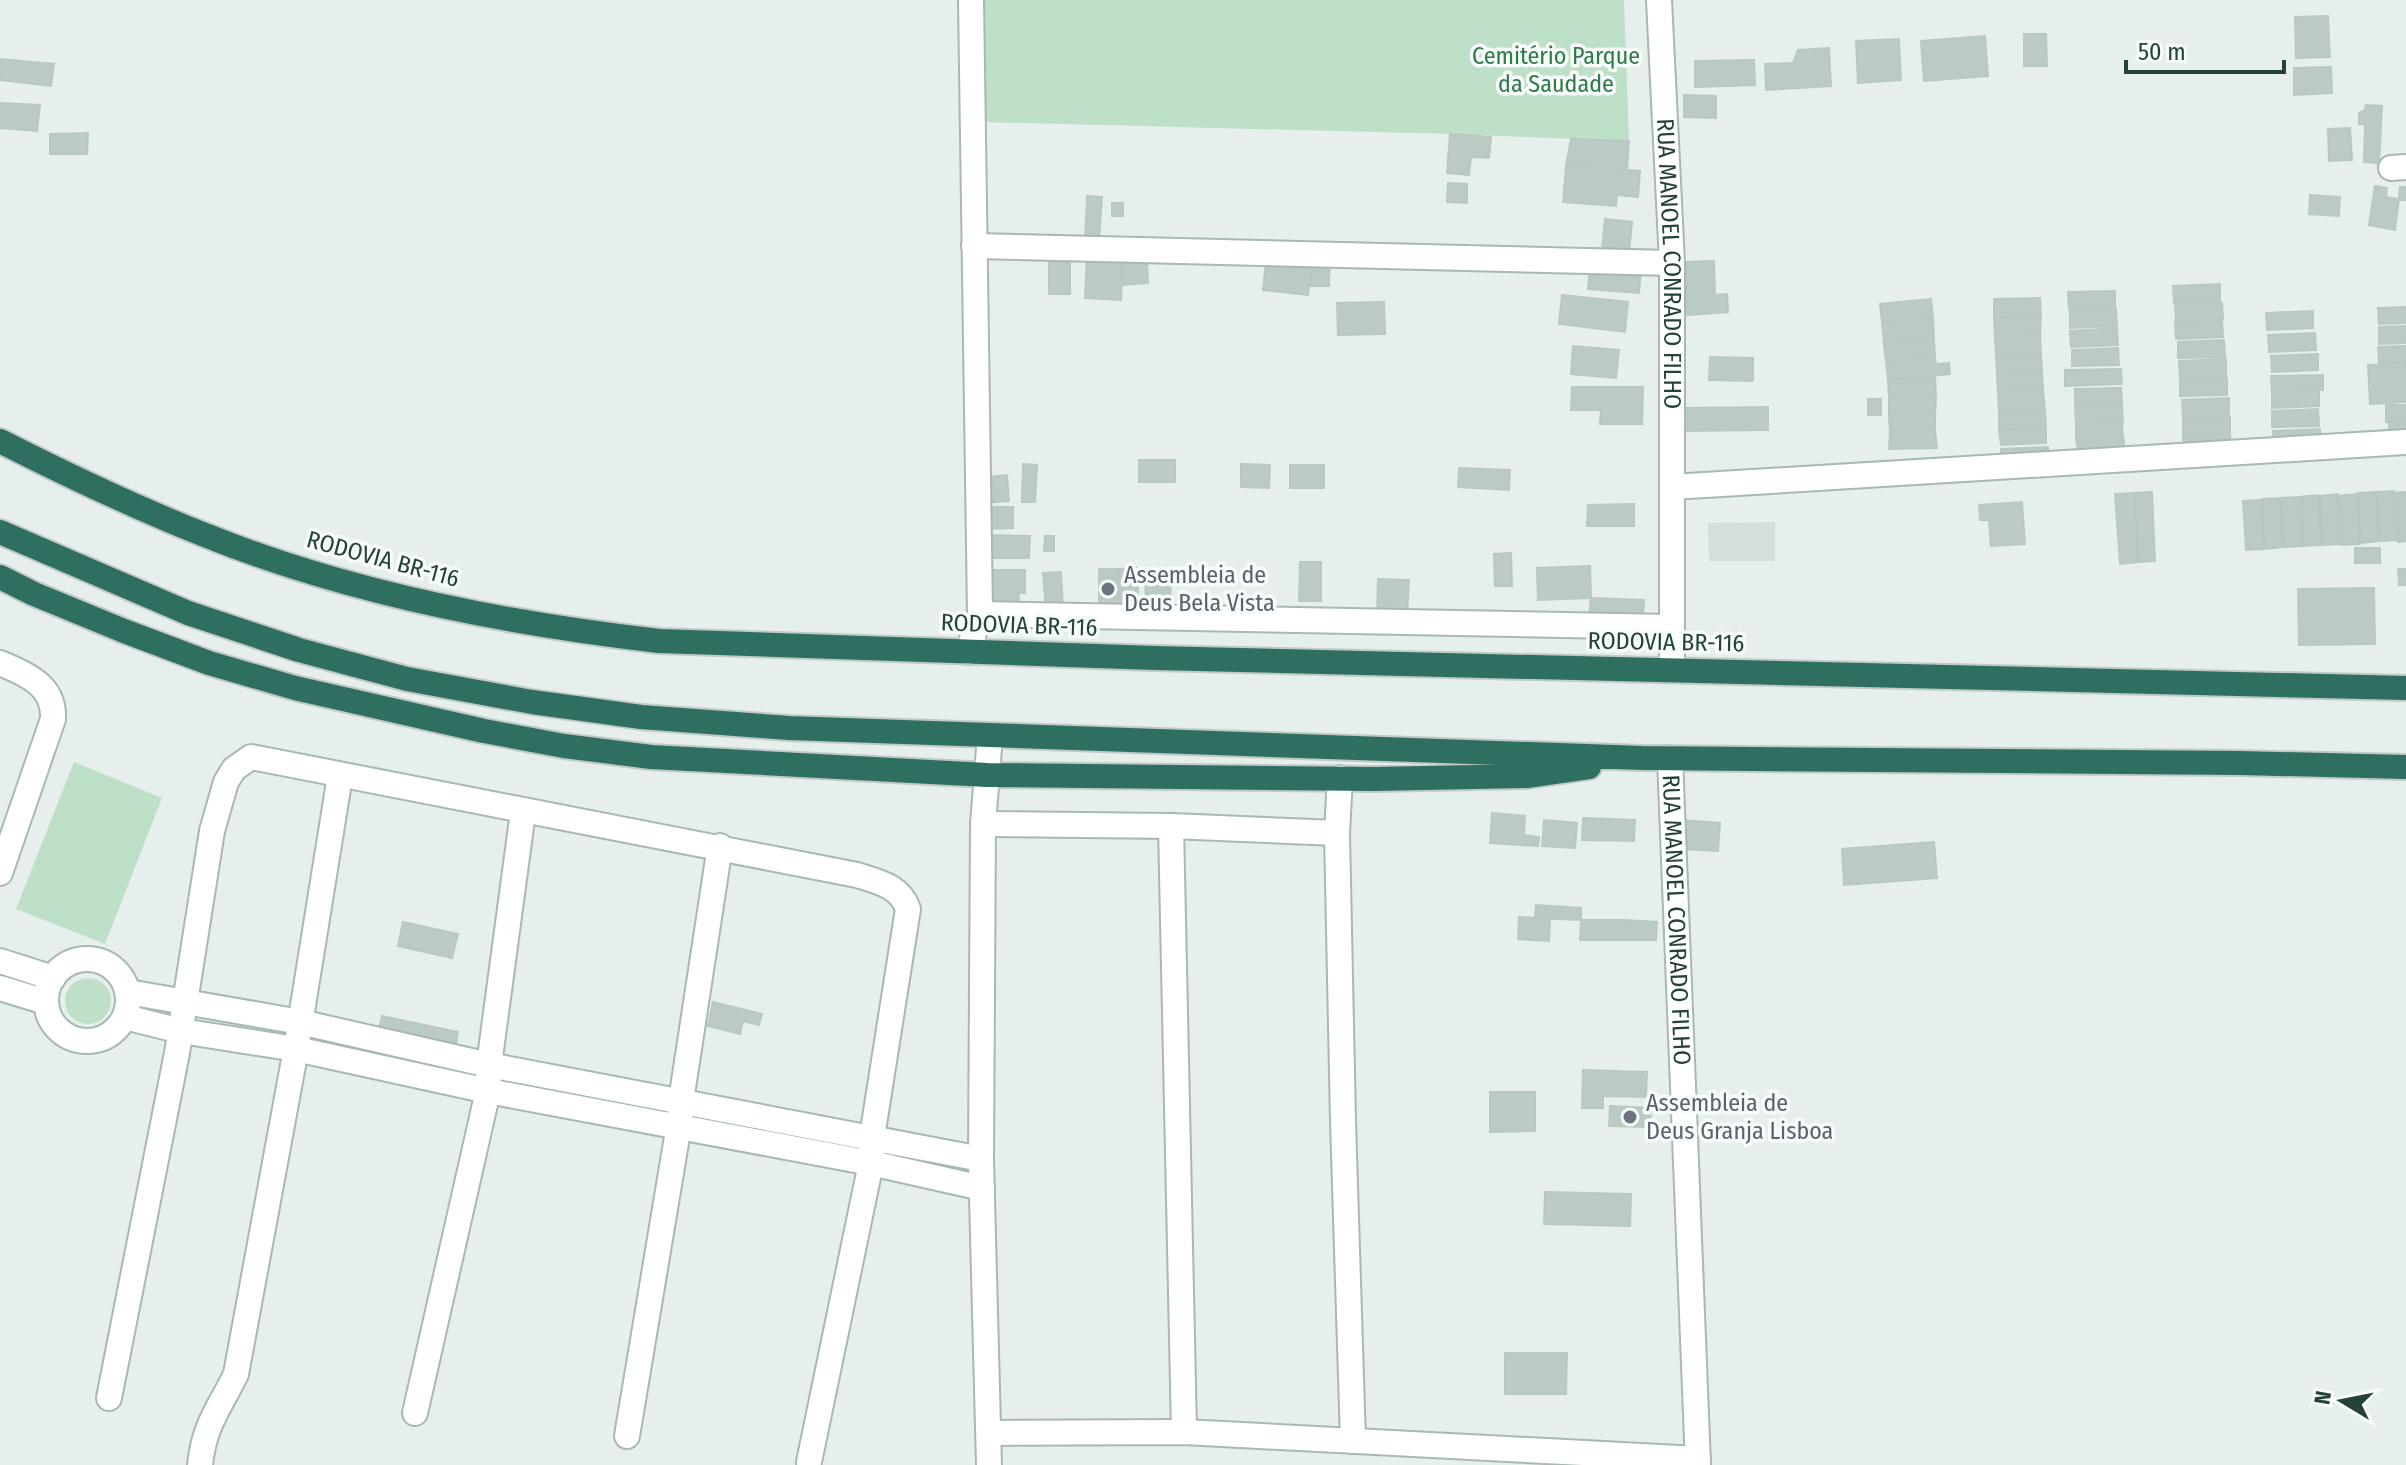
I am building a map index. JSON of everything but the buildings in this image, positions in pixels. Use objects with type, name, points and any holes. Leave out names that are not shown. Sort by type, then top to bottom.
[{"type":"highway","name":"RODOVIA BR-116","points":[[0,441],[114,496],[212,538],[336,578],[419,600],[595,634],[659,641],[968,652],[2406,688]]},
{"type":"highway","points":[[0,532],[188,613],[299,650],[407,679],[532,702],[675,721],[990,736],[1642,758],[2406,767]]},
{"type":"highway","points":[[0,577],[34,594],[209,663],[295,688],[484,731],[564,746],[651,757],[987,775],[1340,778],[1527,776],[1642,758]]},
{"type":"street","points":[[968,652],[980,614],[971,0]]},
{"type":"street","name":"RUA MANOEL CONRADO FILHO","points":[[1659,0],[1672,263],[1672,670]]},
{"type":"street","points":[[974,246],[1672,263]]},
{"type":"street","points":[[1672,487],[2406,442]]},
{"type":"street","points":[[980,614],[1671,627]]},
{"type":"street","points":[[0,663],[45,688],[53,708],[53,719],[0,873]]},
{"type":"street","points":[[989,1465],[981,1159],[983,824],[990,736]]},
{"type":"street","points":[[109,1398],[181,1031],[212,831],[226,782],[234,769],[251,757],[857,875],[890,886],[904,899],[908,909],[872,1137],[871,1163],[809,1462]]},
{"type":"street","name":"RUA MANOEL CONRADO FILHO","points":[[1670,758],[1698,1462]]},
{"type":"street","points":[[200,1465],[202,1441],[208,1423],[220,1407],[236,1374],[296,1049],[340,776]]},
{"type":"street","points":[[1340,778],[1337,833],[1353,1441]]},
{"type":"street","points":[[415,1413],[488,1091],[523,812]]},
{"type":"street","points":[[983,824],[1171,826],[1337,833]]},
{"type":"street","points":[[1171,826],[1184,1432]]},
{"type":"street","points":[[627,1436],[720,846]]},
{"type":"street","points":[[88,959],[114,968],[128,992],[125,1017],[118,1028],[98,1040],[74,1039],[55,1025],[46,1002],[53,978],[75,961],[88,959]]},
{"type":"street","points":[[0,961],[53,978]]},
{"type":"street","points":[[0,988],[46,1002]]},
{"type":"street","points":[[128,992],[300,1022],[489,1065],[871,1163],[982,1188]]},
{"type":"street","points":[[125,1017],[181,1031],[296,1049],[488,1091],[872,1137],[981,1159]]},
{"type":"street","points":[[989,1433],[1184,1432],[1698,1462]]},
{"type":"shaded area","points":[[1775,522],[1775,561],[1709,561],[1708,523]]},
{"type":"green space","name":"Cemitério Parque da Saudade","points":[[981,0],[1624,0],[1629,141],[983,122]]},
{"type":"green space","points":[[74,762],[162,798],[105,944],[16,909]]},
{"type":"green space","points":[[88,978],[104,985],[111,1001],[104,1017],[88,1024],[72,1017],[65,1001],[72,985]]},
{"type":"place","name":"Assembleia de Deus Bela Vista","points":[[1108,589]]},
{"type":"place","name":"Assembleia de Deus Granja Lisboa","points":[[1630,1117]]}]
